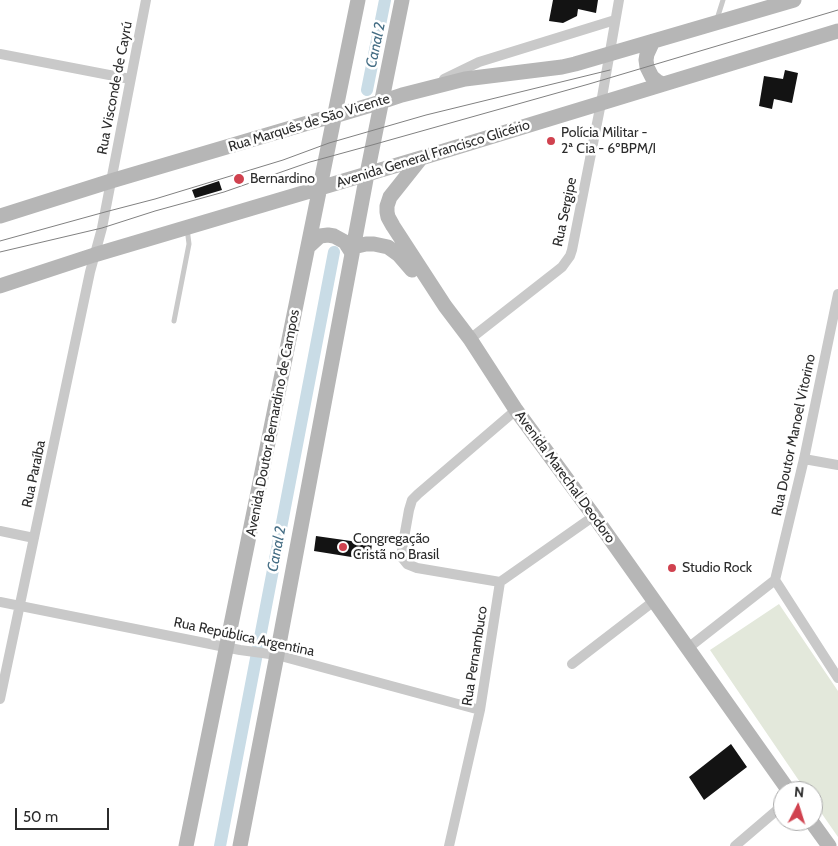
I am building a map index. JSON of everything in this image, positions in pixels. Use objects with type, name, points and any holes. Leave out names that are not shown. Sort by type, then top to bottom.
[{"type":"main road","name":"Avenida Doutor Bernardino de Campos","points":[[186,846],[234,648],[308,247],[358,0]]},
{"type":"main road","points":[[240,846],[270,654],[402,0]]},
{"type":"main road","points":[[425,88],[464,80],[562,67],[794,0]]},
{"type":"main road","name":"Avenida General Francisco Glicério","points":[[0,286],[94,255],[320,189],[838,31]]},
{"type":"main road","points":[[653,41],[647,54],[647,67],[652,77],[663,84]]},
{"type":"main road","name":"Rua Marquês de São Vicente","points":[[0,216],[111,181],[425,88]]},
{"type":"main road","name":"Avenida Marechal Deodoro","points":[[421,158],[390,197],[387,206],[388,217],[392,226],[445,306],[470,339],[516,410],[783,781]]},
{"type":"main road","points":[[308,247],[320,236],[328,234],[345,242],[353,250]]},
{"type":"main road","points":[[353,250],[366,244],[388,247],[399,255],[445,306]]},
{"type":"main road","points":[[818,831],[829,846]]},
{"type":"street","name":"Rua Visconde de Cayrú","points":[[94,255],[102,228],[146,0]]},
{"type":"street","name":"Rua Sergipe","points":[[470,339],[562,267],[570,256],[601,103],[619,0]]},
{"type":"street","name":"Rua Marquês de São Vicente","points":[[425,88],[479,62],[615,20]]},
{"type":"street","points":[[0,54],[130,79]]},
{"type":"street","name":"Rua Paraíba","points":[[0,699],[94,255]]},
{"type":"street","name":"Rua Doutor Manoel Vitorino","points":[[775,580],[804,459],[838,294]]},
{"type":"street","points":[[516,410],[412,500],[408,510],[402,549],[403,559],[407,564],[417,568],[500,582],[594,516]]},
{"type":"street","points":[[804,459],[838,465]]},
{"type":"street","points":[[0,531],[34,538]]},
{"type":"street","points":[[688,648],[775,580],[838,678]]},
{"type":"street","name":"Rua Pernambuco","points":[[450,846],[480,710],[500,582]]},
{"type":"street","points":[[572,664],[654,601]]},
{"type":"street","name":"Rua República Argentina","points":[[0,602],[270,654],[480,710]]},
{"type":"street","points":[[735,846],[773,814]]},
{"type":"lane","points":[[716,23],[723,0]]},
{"type":"lane","points":[[174,320],[189,244],[187,228]]},
{"type":"shaded area","points":[[779,604],[838,691],[838,837],[823,815],[823,781],[799,781],[710,650]]},
{"type":"building","points":[[553,0],[598,0],[596,13],[578,9],[577,16],[563,23],[549,21]]},
{"type":"building","points":[[785,70],[798,73],[792,103],[774,99],[772,109],[759,106],[764,76],[783,79]]},
{"type":"building","points":[[219,181],[222,190],[195,198],[192,190]]},
{"type":"building","name":"Congregação Cristã no Brasil","points":[[316,536],[372,544],[370,560],[314,551]]},
{"type":"building","points":[[731,744],[747,767],[704,800],[689,777]]},
{"type":"waterway","name":"Canal 2","points":[[367,90],[385,0]]},
{"type":"waterway","name":"Canal 2","points":[[220,846],[334,252]]},
{"type":"tram line","points":[[0,252],[102,228],[224,192],[310,162],[589,84],[838,10]]},
{"type":"tram line","points":[[0,241],[155,199],[283,160],[329,143],[426,115],[610,70]]},
{"type":"place","name":"Polícia Militar - 2ª Cia - 6ºBPM/I","points":[[551,141]]},
{"type":"place","name":"Bernardino","points":[[239,179]]},
{"type":"place","name":"Congregação Cristã no Brasil","points":[[343,547]]},
{"type":"place","name":"Studio Rock","points":[[672,568]]}]
